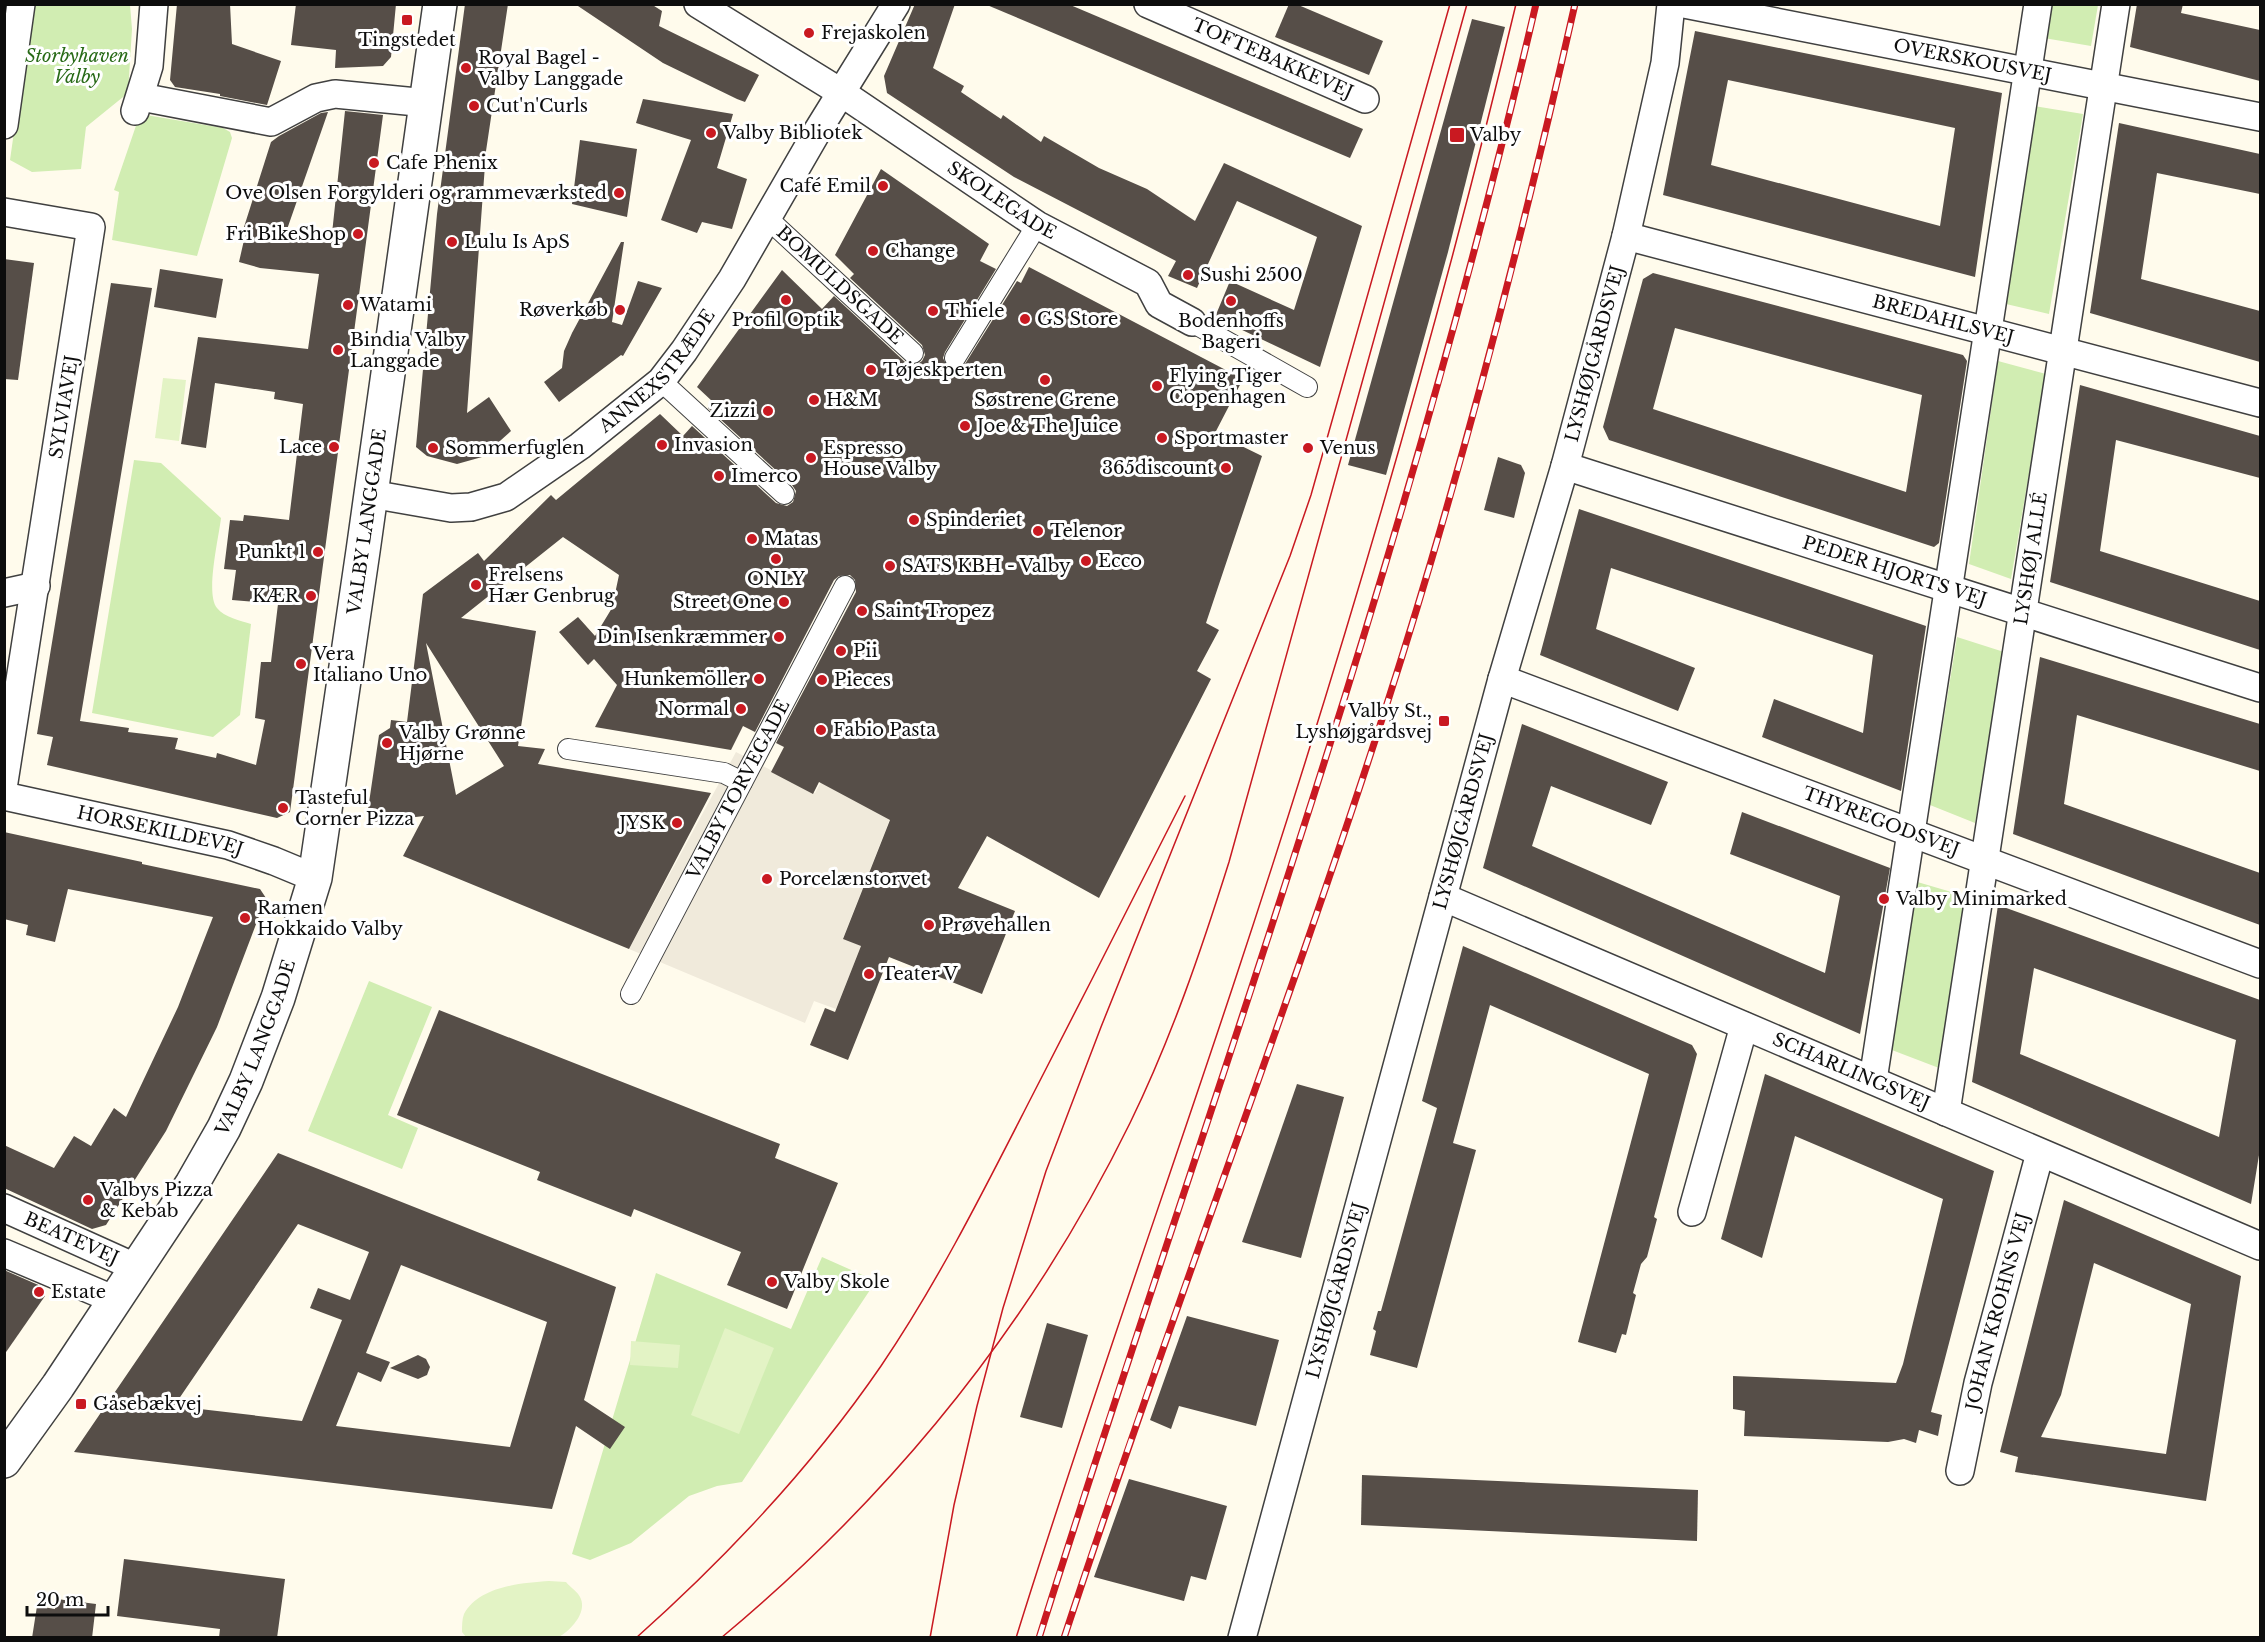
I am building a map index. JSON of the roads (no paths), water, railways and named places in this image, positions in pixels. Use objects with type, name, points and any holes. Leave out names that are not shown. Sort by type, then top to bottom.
[{"type":"street","points":[[4,125],[21,4]]},
{"type":"street","points":[[154,4],[149,66],[138,104],[271,122],[316,98],[335,94],[427,103]]},
{"type":"street","name":"VALBY LANGGADE","points":[[4,1461],[137,1268],[192,1184],[224,1128],[242,1090],[278,998],[315,878],[440,4]]},
{"type":"street","name":"SKOLEGADE","points":[[698,4],[842,93],[1037,225],[1148,283],[1159,304],[1307,387]]},
{"type":"street","name":"ANNEXSTRÆDE","points":[[371,494],[451,508],[471,507],[506,497],[580,446],[661,381],[732,279],[818,130],[896,4]]},
{"type":"street","name":"TOFTEBAKKEVEJ","points":[[1148,4],[1365,99]]},
{"type":"street","name":"LYSHØJGÅRDSVEJ","points":[[1242,1638],[1502,679],[1565,466],[1626,236],[1665,63],[1671,4]]},
{"type":"street","name":"OVERSKOUSVEJ","points":[[1684,4],[2260,117]]},
{"type":"street","points":[[1873,1080],[2038,4]]},
{"type":"street","name":"LYSHØJ ALLÉ","points":[[1946,1112],[2116,4]]},
{"type":"street","name":"SYLVIAVEJ","points":[[4,212],[91,228],[4,782]]},
{"type":"street","name":"BOMULDSGADE","points":[[767,218],[913,353]]},
{"type":"street","points":[[955,358],[1037,225]]},
{"type":"street","name":"BREDAHLSVEJ","points":[[1626,236],[2260,403]]},
{"type":"street","points":[[661,381],[784,494]]},
{"type":"street","name":"PEDER HJORTS VEJ","points":[[1565,466],[2260,688]]},
{"type":"street","points":[[4,593],[36,586]]},
{"type":"street","name":"VALBY TORVEGADE","points":[[631,994],[845,586]]},
{"type":"street","name":"THYREGODSVEJ","points":[[1502,679],[2260,964]]},
{"type":"street","points":[[568,748],[724,773],[742,782]]},
{"type":"street","name":"HORSEKILDEVEJ","points":[[4,796],[228,845],[315,878]]},
{"type":"street","name":"SCHARLINGSVEJ","points":[[1443,897],[1873,1080],[2040,1154],[2260,1246]]},
{"type":"street","points":[[1692,1212],[1744,1026]]},
{"type":"street","name":"JOHAN KROHNS VEJ","points":[[1960,1471],[1978,1383],[2040,1154]]},
{"type":"street","name":"BEATEVEJ","points":[[4,1208],[137,1268]]},
{"type":"street","points":[[4,1253],[115,1300]]},
{"type":"tram line","points":[[930,1638],[954,1505],[977,1406],[1003,1308],[1046,1171],[1101,1027],[1290,556],[1311,495],[1450,4]]},
{"type":"tram line","points":[[721,1638],[784,1583],[844,1525],[900,1465],[953,1402],[1003,1337],[1049,1268],[1091,1197],[1145,1091],[1184,994],[1229,862],[1467,4]]},
{"type":"tram line","points":[[1016,1638],[1273,865],[1349,621],[1454,252],[1516,4]]},
{"type":"tram line","points":[[636,1638],[767,1510],[854,1404],[902,1334],[978,1202],[1185,796]]},
{"type":"railway","points":[[1039,1638],[1268,938],[1365,631],[1456,319],[1511,110],[1536,4]]},
{"type":"railway","points":[[1064,1638],[1143,1406],[1307,943],[1385,710],[1439,535],[1488,360],[1575,4]]},
{"type":"place","name":"Tingstedet","points":[[407,20]]},
{"type":"place","name":"Frejaskolen","points":[[809,33]]},
{"type":"place","name":"Royal Bagel - Valby Langgade","points":[[466,68]]},
{"type":"place","name":"Cut'n'Curls","points":[[474,106]]},
{"type":"place","name":"Valby Bibliotek","points":[[711,133]]},
{"type":"place","name":"Valby","points":[[1457,135]]},
{"type":"place","name":"Cafe Phenix","points":[[374,163]]},
{"type":"place","name":"Café Emil","points":[[883,186]]},
{"type":"place","name":"Ove Olsen Forgylderi og rammeværksted","points":[[619,193]]},
{"type":"place","name":"Fri BikeShop","points":[[358,234]]},
{"type":"place","name":"Lulu Is ApS","points":[[452,242]]},
{"type":"place","name":"Change","points":[[873,251]]},
{"type":"place","name":"Sushi 2500","points":[[1188,275]]},
{"type":"place","name":"Profil Optik","points":[[786,300]]},
{"type":"place","name":"Bodenhoffs Bageri","points":[[1231,301]]},
{"type":"place","name":"Watami","points":[[348,305]]},
{"type":"place","name":"Røverkøb","points":[[620,310]]},
{"type":"place","name":"Thiele","points":[[933,311]]},
{"type":"place","name":"GS Store","points":[[1025,319]]},
{"type":"place","name":"Bindia Valby Langgade","points":[[338,350]]},
{"type":"place","name":"Tøjeskperten","points":[[871,370]]},
{"type":"place","name":"Søstrene Grene","points":[[1045,380]]},
{"type":"place","name":"Flying Tiger Copenhagen","points":[[1157,386]]},
{"type":"place","name":"H&M","points":[[814,400]]},
{"type":"place","name":"Zizzi","points":[[768,411]]},
{"type":"place","name":"Joe & The Juice","points":[[965,426]]},
{"type":"place","name":"Sportmaster","points":[[1162,438]]},
{"type":"place","name":"Invasion","points":[[662,445]]},
{"type":"place","name":"Lace","points":[[334,447]]},
{"type":"place","name":"Sommerfuglen","points":[[433,448]]},
{"type":"place","name":"Venus","points":[[1308,448]]},
{"type":"place","name":"Espresso House Valby","points":[[811,458]]},
{"type":"place","name":"365discount","points":[[1226,468]]},
{"type":"place","name":"Imerco","points":[[719,476]]},
{"type":"place","name":"Spinderiet","points":[[914,520]]},
{"type":"place","name":"Telenor","points":[[1038,531]]},
{"type":"place","name":"Matas","points":[[752,539]]},
{"type":"place","name":"Punkt 1","points":[[318,552]]},
{"type":"place","name":"ONLY","points":[[776,559]]},
{"type":"place","name":"Ecco","points":[[1086,561]]},
{"type":"place","name":"SATS KBH - Valby","points":[[890,566]]},
{"type":"place","name":"Frelsens Hær Genbrug","points":[[476,585]]},
{"type":"place","name":"KÆR","points":[[311,596]]},
{"type":"place","name":"Street One","points":[[784,602]]},
{"type":"place","name":"Saint Tropez","points":[[862,611]]},
{"type":"place","name":"Din Isenkræmmer","points":[[779,637]]},
{"type":"place","name":"Pii","points":[[841,651]]},
{"type":"place","name":"Vera Italiano Uno","points":[[301,664]]},
{"type":"place","name":"Hunkemöller","points":[[759,679]]},
{"type":"place","name":"Pieces","points":[[822,680]]},
{"type":"place","name":"Normal","points":[[741,709]]},
{"type":"place","name":"Valby St., Lyshøjgårdsvej","points":[[1444,721]]},
{"type":"place","name":"Fabio Pasta","points":[[821,730]]},
{"type":"place","name":"Valby Grønne Hjørne","points":[[387,743]]},
{"type":"place","name":"Tasteful Corner Pizza","points":[[283,808]]},
{"type":"place","name":"JYSK","points":[[677,823]]},
{"type":"place","name":"Porcelænstorvet","points":[[767,879]]},
{"type":"place","name":"Valby Minimarked","points":[[1884,899]]},
{"type":"place","name":"Ramen Hokkaido Valby","points":[[245,918]]},
{"type":"place","name":"Prøvehallen","points":[[929,925]]},
{"type":"place","name":"Teater V","points":[[869,974]]},
{"type":"place","name":"Valbys Pizza & Kebab","points":[[88,1200]]},
{"type":"place","name":"Valby Skole","points":[[772,1282]]},
{"type":"place","name":"Estate","points":[[39,1292]]},
{"type":"place","name":"Gåsebækvej","points":[[81,1404]]},
{"type":"park label","name":"Storbyhaven Valby","points":[[77,66]]}]
